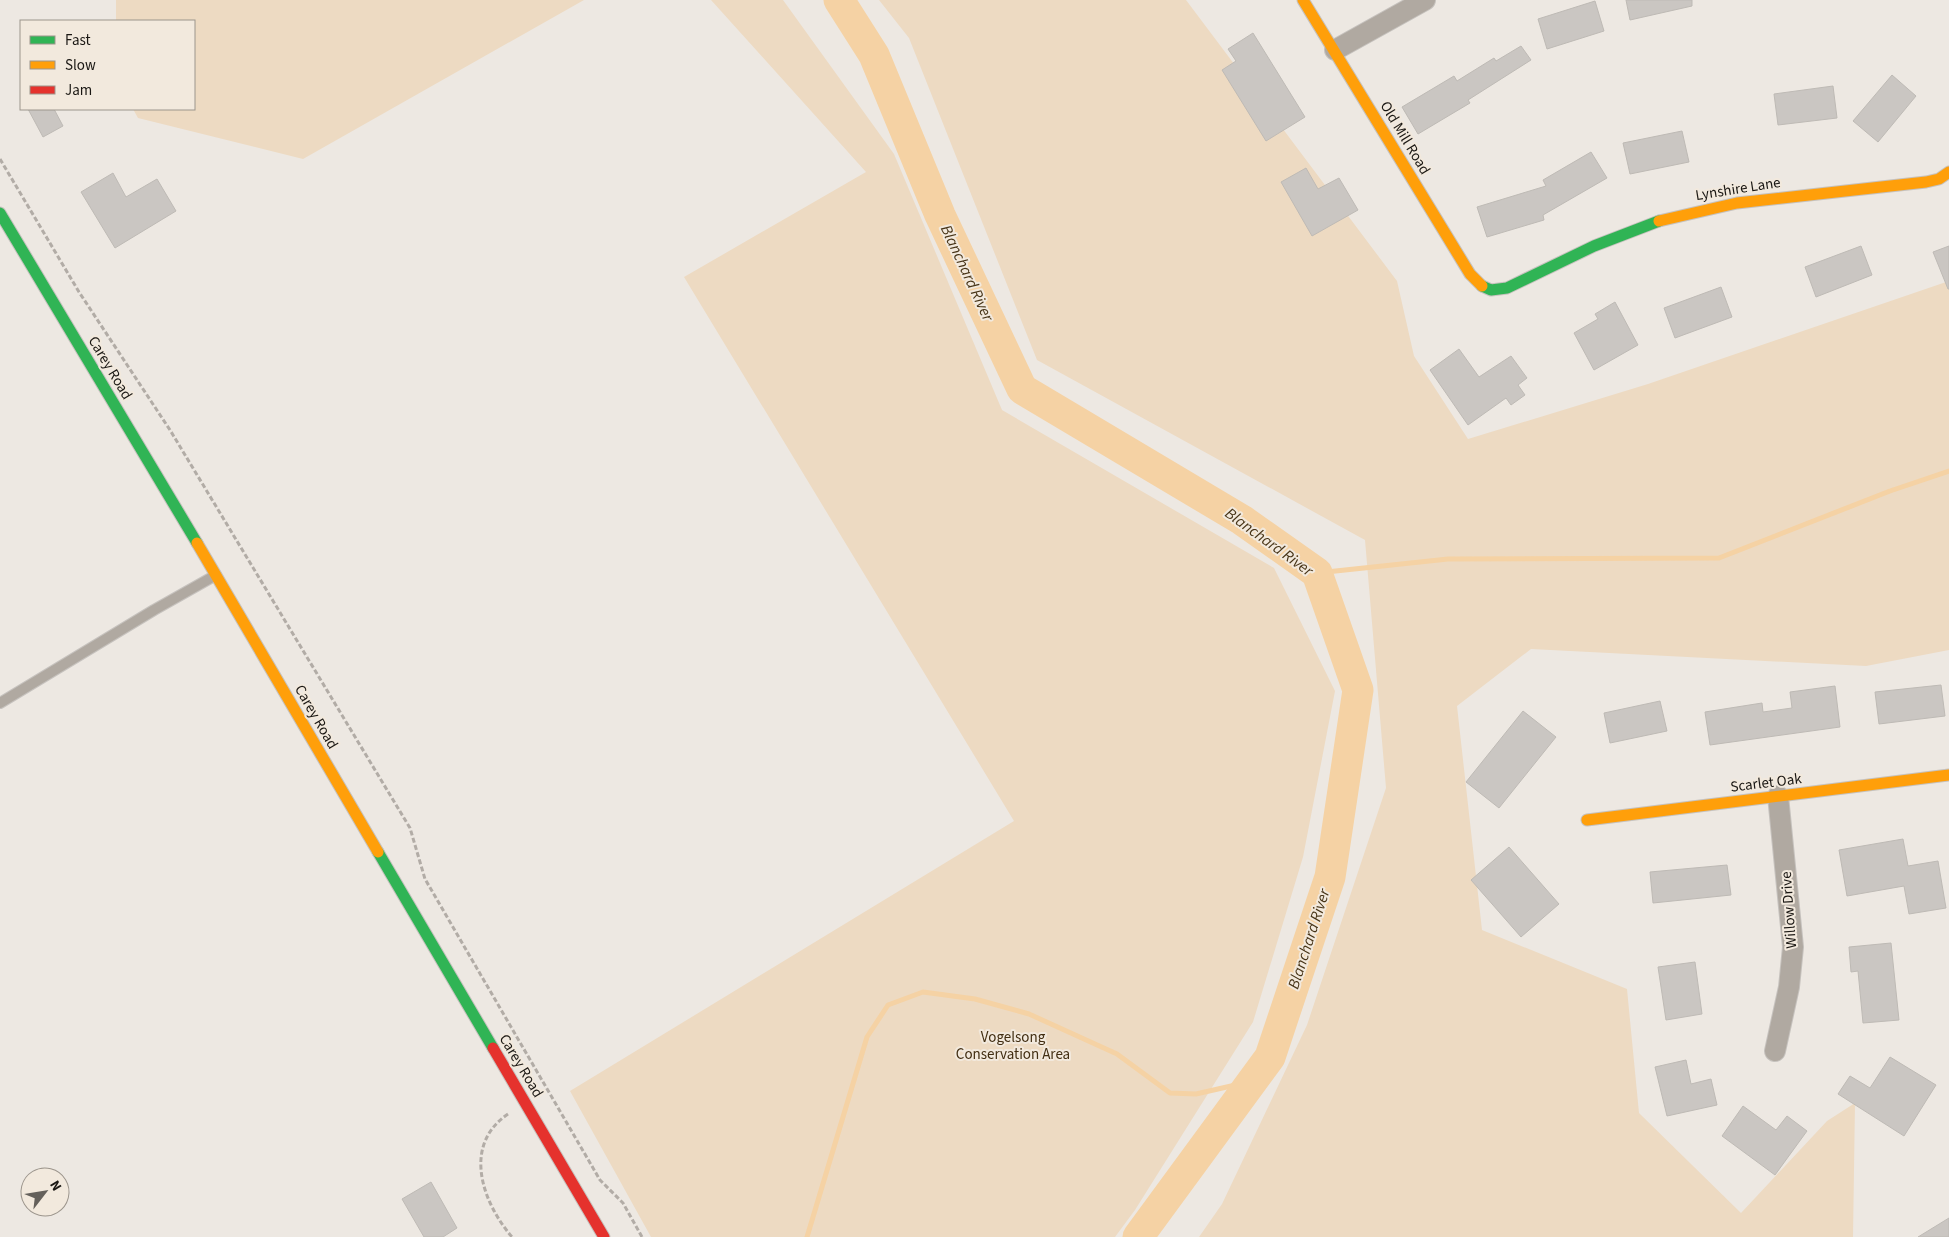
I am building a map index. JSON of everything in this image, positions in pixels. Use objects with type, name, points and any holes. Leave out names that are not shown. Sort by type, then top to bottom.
[{"type":"street","name":"Old Mill Road","points":[[1304,0],[1470,274],[1478,284],[1486,288]]},
{"type":"street","points":[[1335,50],[1425,0]]},
{"type":"street","name":"Lynshire Lane","points":[[1486,288],[1503,289],[1592,246],[1629,231],[1724,204],[1754,202],[1820,191],[1926,182],[1939,179],[1949,172]]},
{"type":"street","name":"Carey Road","points":[[0,213],[216,575],[604,1237]]},
{"type":"street","name":"Scarlet Oak","points":[[1587,820],[1949,775]]},
{"type":"street","name":"Willow Drive","points":[[1775,1052],[1789,987],[1793,947],[1778,796]]},
{"type":"lane","points":[[0,703],[216,575]]},
{"type":"path","points":[[0,159],[79,292],[170,430],[400,811],[410,828],[425,879],[600,1180],[623,1203],[642,1237]]},
{"type":"path","points":[[512,1237],[498,1221],[486,1198],[480,1168],[483,1147],[495,1123],[525,1102]]},
{"type":"green space","points":[[116,0],[584,0],[303,159],[138,118],[134,110],[195,110],[195,20],[116,20]]},
{"type":"green space","name":"Vogelsong Conservation Area","points":[[711,0],[783,0],[894,154],[1002,410],[1274,568],[1335,691],[1303,857],[1253,1022],[1135,1210],[1115,1237],[651,1237],[570,1091],[1014,821],[684,277],[866,172]]},
{"type":"green space","points":[[879,0],[1186,0],[1397,281],[1414,356],[1468,439],[1648,384],[1949,281],[1949,650],[1866,666],[1531,649],[1457,706],[1482,930],[1627,989],[1639,1113],[1741,1213],[1827,1121],[1855,1103],[1853,1237],[1199,1237],[1222,1204],[1307,1025],[1386,788],[1365,540],[1037,360],[909,38]]},
{"type":"building","points":[[1626,0],[1692,0],[1692,6],[1630,20]]},
{"type":"building","points":[[1595,1],[1604,31],[1547,49],[1538,19]]},
{"type":"building","points":[[1253,33],[1305,117],[1266,141],[1222,70],[1236,61],[1228,49]]},
{"type":"building","points":[[1521,46],[1531,60],[1468,100],[1470,103],[1418,134],[1402,107],[1454,76],[1457,81],[1494,58],[1496,61]]},
{"type":"building","points":[[1892,75],[1916,96],[1878,142],[1853,121]]},
{"type":"building","points":[[1833,86],[1837,118],[1778,125],[1774,94]]},
{"type":"building","points":[[29,110],[55,110],[63,126],[43,137]]},
{"type":"building","points":[[1682,131],[1689,162],[1630,174],[1623,143]]},
{"type":"building","points":[[1591,152],[1607,178],[1543,215],[1544,220],[1487,237],[1477,207],[1546,186],[1543,180]]},
{"type":"building","points":[[1306,168],[1318,189],[1339,178],[1358,210],[1312,236],[1281,182]]},
{"type":"building","points":[[113,173],[126,197],[157,179],[176,211],[115,248],[81,192]]},
{"type":"building","points":[[1861,246],[1872,275],[1816,297],[1805,267]]},
{"type":"building","points":[[1949,246],[1949,289],[1948,289],[1933,252]]},
{"type":"building","points":[[1721,287],[1732,317],[1675,338],[1664,308]]},
{"type":"building","points":[[1615,302],[1638,345],[1594,370],[1574,333],[1598,319],[1595,314]]},
{"type":"building","points":[[1459,349],[1479,377],[1511,356],[1527,378],[1518,385],[1525,395],[1511,405],[1506,398],[1468,425],[1430,370]]},
{"type":"building","points":[[1941,685],[1945,716],[1879,724],[1875,692]]},
{"type":"building","points":[[1835,686],[1840,727],[1710,745],[1705,712],[1762,703],[1763,712],[1792,708],[1790,692]]},
{"type":"building","points":[[1660,701],[1667,731],[1610,743],[1604,713]]},
{"type":"building","points":[[1523,711],[1556,737],[1499,808],[1466,782]]},
{"type":"building","points":[[1903,839],[1908,866],[1938,861],[1946,908],[1909,914],[1904,886],[1847,896],[1839,850]]},
{"type":"building","points":[[1509,847],[1559,904],[1521,937],[1471,880]]},
{"type":"building","points":[[1727,865],[1731,895],[1653,903],[1650,872]]},
{"type":"building","points":[[1891,943],[1899,1020],[1863,1023],[1858,971],[1851,972],[1849,947]]},
{"type":"building","points":[[1695,962],[1702,1014],[1666,1020],[1658,967]]},
{"type":"building","points":[[1890,1057],[1936,1085],[1904,1136],[1838,1094],[1850,1076],[1870,1088]]},
{"type":"building","points":[[1686,1060],[1691,1084],[1711,1079],[1717,1105],[1667,1116],[1655,1067]]},
{"type":"building","points":[[1743,1106],[1776,1130],[1787,1116],[1807,1131],[1775,1175],[1722,1136]]},
{"type":"building","points":[[431,1182],[457,1228],[443,1237],[424,1237],[402,1199]]},
{"type":"building","points":[[1949,1218],[1949,1237],[1918,1237]]},
{"type":"waterway","name":"Blanchard River","points":[[839,0],[874,55],[940,215],[1022,389],[1242,520],[1317,573],[1358,690],[1330,877],[1270,1057],[1138,1237]]},
{"type":"waterway","points":[[1317,573],[1448,559],[1719,558],[1890,491],[1949,471]]},
{"type":"waterway","points":[[807,1237],[867,1037],[888,1005],[923,992],[975,999],[1029,1014],[1117,1054],[1170,1093],[1196,1094],[1253,1081]]},
{"type":"traffic: fast","points":[[0,213],[197,543]]},
{"type":"traffic: fast","points":[[1482,286],[1491,290],[1507,288],[1594,246],[1659,221]]},
{"type":"traffic: fast","points":[[378,852],[493,1048]]},
{"type":"traffic: slow","points":[[1303,0],[1470,274],[1482,286]]},
{"type":"traffic: slow","points":[[1659,221],[1737,203],[1926,182],[1939,179],[1949,172]]},
{"type":"traffic: slow","points":[[197,543],[378,852]]},
{"type":"traffic: slow","points":[[1587,820],[1949,775]]},
{"type":"traffic: jam","points":[[493,1048],[604,1237]]}]
